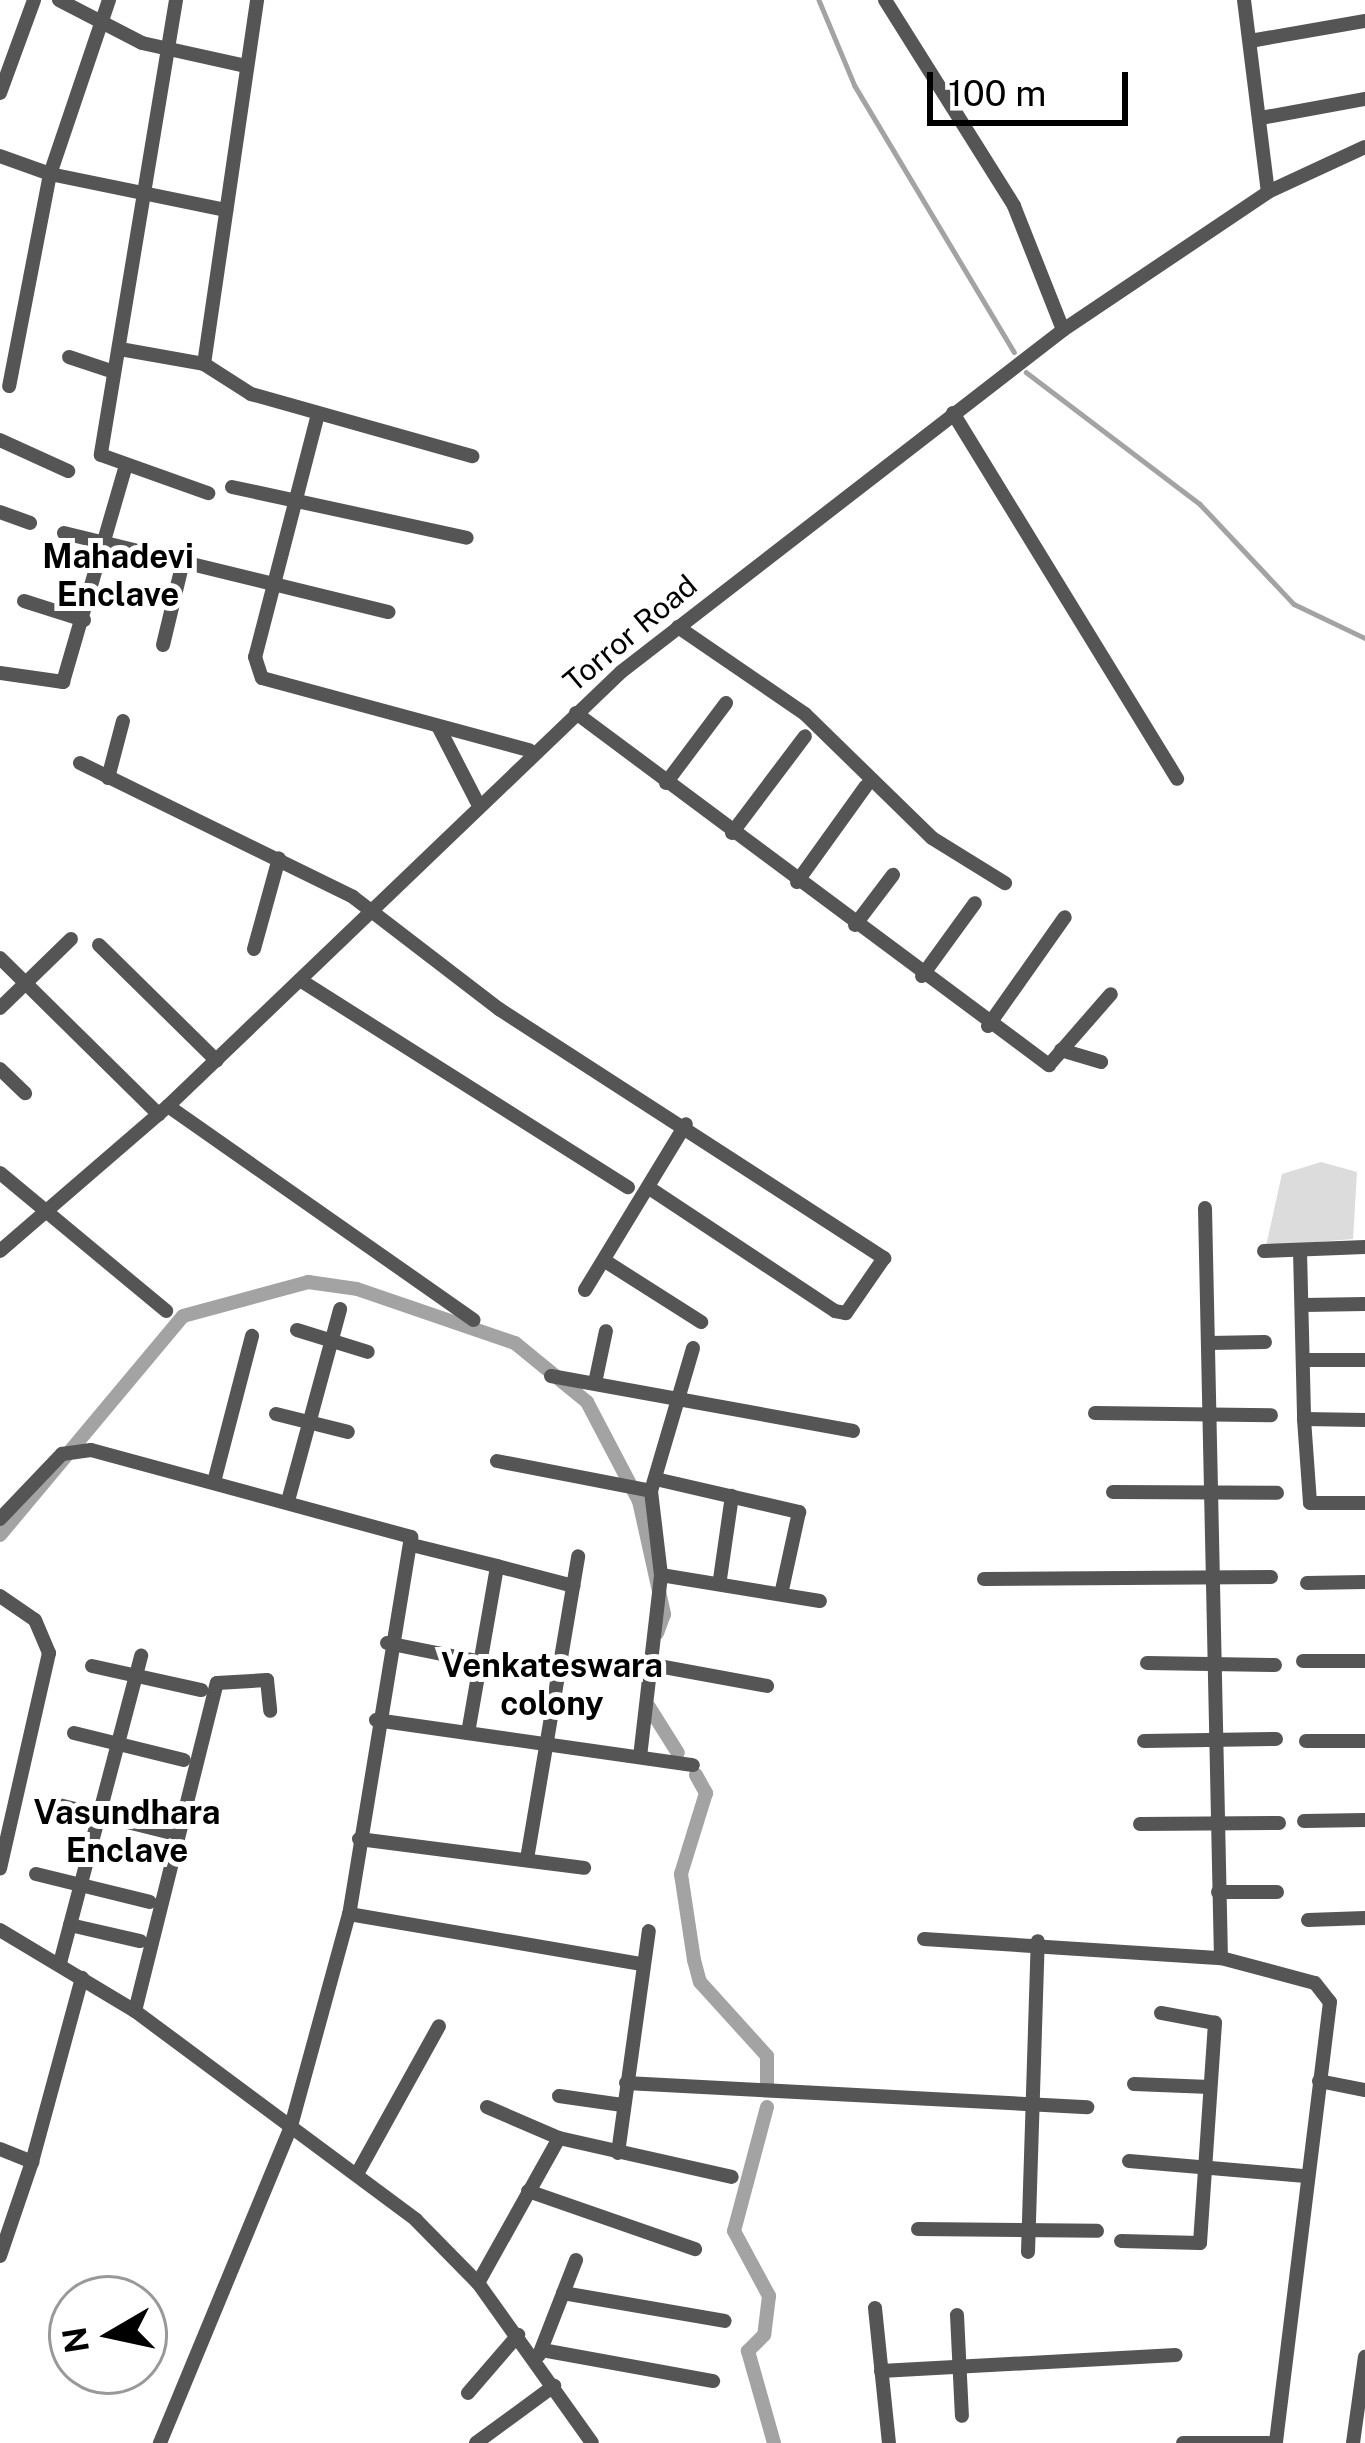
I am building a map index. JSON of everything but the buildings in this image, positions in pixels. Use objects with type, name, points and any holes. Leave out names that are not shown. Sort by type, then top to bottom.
[{"type":"street","points":[[0,93],[3,59],[34,0]]},
{"type":"street","points":[[59,0],[169,52],[246,66]]},
{"type":"street","points":[[9,386],[50,174],[109,0]]},
{"type":"street","points":[[176,0],[149,195],[100,455],[125,468],[208,493]]},
{"type":"street","points":[[204,364],[257,0]]},
{"type":"street","points":[[885,0],[1022,220],[1063,329]]},
{"type":"street","points":[[1244,0],[1268,192]]},
{"type":"street","points":[[1250,41],[1365,21]]},
{"type":"street","points":[[1261,118],[1365,98]]},
{"type":"street","name":"Torror Road","points":[[0,1251],[217,1061],[529,749],[678,627],[1063,329],[1268,192],[1365,147]]},
{"type":"street","points":[[0,156],[50,174],[226,211]]},
{"type":"street","points":[[0,337],[16,343]]},
{"type":"street","points":[[120,349],[204,364],[251,394],[472,457]]},
{"type":"street","points":[[69,357],[114,372]]},
{"type":"street","points":[[952,413],[1177,779]]},
{"type":"street","points":[[318,414],[255,658],[271,686],[529,749]]},
{"type":"street","points":[[0,440],[68,471]]},
{"type":"street","points":[[0,673],[63,682],[125,468]]},
{"type":"street","points":[[232,487],[467,538]]},
{"type":"street","points":[[0,512],[30,524]]},
{"type":"street","points":[[64,533],[389,612]]},
{"type":"street","points":[[163,644],[183,562]]},
{"type":"street","points":[[24,601],[84,620]]},
{"type":"street","points":[[678,627],[805,714],[932,838],[1005,883]]},
{"type":"street","points":[[666,782],[726,703]]},
{"type":"street","points":[[576,713],[988,1026],[1049,1065],[1111,994]]},
{"type":"street","points":[[108,778],[123,721]]},
{"type":"street","points":[[439,728],[477,802]]},
{"type":"street","points":[[731,832],[805,736]]},
{"type":"street","points":[[80,764],[279,858],[367,912],[884,1249],[881,1266],[836,1311],[649,1189]]},
{"type":"street","points":[[797,882],[866,786]]},
{"type":"street","points":[[254,949],[279,858]]},
{"type":"street","points":[[855,926],[893,875]]},
{"type":"street","points":[[922,976],[976,903]]},
{"type":"street","points":[[988,1026],[1065,917]]},
{"type":"street","points":[[0,1008],[71,939]]},
{"type":"street","points":[[99,945],[217,1061]]},
{"type":"street","points":[[0,958],[164,1111],[474,1320]]},
{"type":"street","points":[[300,980],[628,1187]]},
{"type":"street","points":[[1061,1050],[1101,1063]]},
{"type":"street","points":[[0,1069],[25,1093]]},
{"type":"street","points":[[585,1290],[686,1124]]},
{"type":"street","points":[[0,1174],[43,1218],[166,1311]]},
{"type":"street","points":[[1205,1208],[1221,1958]]},
{"type":"street","points":[[1264,1251],[1365,1247]]},
{"type":"street","points":[[1300,1252],[1310,1503],[1365,1503]]},
{"type":"street","points":[[604,1261],[701,1322]]},
{"type":"street","points":[[1304,1305],[1365,1304]]},
{"type":"street","points":[[288,1501],[340,1309]]},
{"type":"street","points":[[297,1330],[368,1352]]},
{"type":"street","points":[[595,1383],[606,1331]]},
{"type":"street","points":[[214,1481],[252,1336]]},
{"type":"street","points":[[1209,1343],[1265,1342]]},
{"type":"street","points":[[640,1757],[661,1575],[656,1485],[687,1399],[694,1348]]},
{"type":"street","points":[[1304,1360],[1365,1360]]},
{"type":"street","points":[[551,1376],[853,1431]]},
{"type":"street","points":[[1095,1413],[1271,1414]]},
{"type":"street","points":[[277,1414],[348,1432]]},
{"type":"street","points":[[1304,1419],[1365,1420]]},
{"type":"street","points":[[0,1519],[76,1449],[404,1531],[412,1545],[388,1643],[349,1914],[290,2129],[160,2443]]},
{"type":"street","points":[[497,1461],[732,1496],[799,1513],[782,1590]]},
{"type":"street","points":[[1113,1492],[1276,1492]]},
{"type":"street","points":[[720,1579],[732,1496]]},
{"type":"street","points":[[412,1545],[572,1586]]},
{"type":"street","points":[[527,1859],[578,1556]]},
{"type":"street","points":[[468,1733],[497,1566]]},
{"type":"street","points":[[661,1575],[720,1579],[820,1601]]},
{"type":"street","points":[[984,1579],[1271,1577]]},
{"type":"street","points":[[1307,1582],[1365,1582]]},
{"type":"street","points":[[0,1596],[35,1620],[50,1653],[0,1868]]},
{"type":"street","points":[[388,1643],[481,1662]]},
{"type":"street","points":[[60,1963],[141,1656]]},
{"type":"street","points":[[1303,1660],[1365,1661]]},
{"type":"street","points":[[1147,1663],[1275,1665]]},
{"type":"street","points":[[653,1665],[767,1686]]},
{"type":"street","points":[[92,1666],[201,1690]]},
{"type":"street","points":[[135,2011],[217,1683],[267,1680],[270,1711]]},
{"type":"street","points":[[376,1720],[693,1765]]},
{"type":"street","points":[[74,1732],[184,1760]]},
{"type":"street","points":[[1144,1741],[1276,1739]]},
{"type":"street","points":[[1306,1741],[1365,1741]]},
{"type":"street","points":[[55,1804],[168,1832]]},
{"type":"street","points":[[1304,1821],[1365,1820]]},
{"type":"street","points":[[1140,1824],[1280,1823]]},
{"type":"street","points":[[359,1839],[584,1868]]},
{"type":"street","points":[[36,1874],[150,1902]]},
{"type":"street","points":[[1218,1892],[1277,1892]]},
{"type":"street","points":[[349,1914],[642,1964]]},
{"type":"street","points":[[1308,1919],[1365,1918]]},
{"type":"street","points":[[70,1925],[140,1942]]},
{"type":"street","points":[[0,1930],[135,2011],[357,2174],[478,2283],[539,2355],[592,2443]]},
{"type":"street","points":[[618,2152],[650,1931]]},
{"type":"street","points":[[924,1940],[1038,1941],[1221,1958],[1327,1994],[1272,2443],[1183,2443]]},
{"type":"street","points":[[1028,2252],[1038,1941]]},
{"type":"street","points":[[0,2256],[32,2162],[82,1978]]},
{"type":"street","points":[[1121,2241],[1201,2243],[1215,2023],[1161,2013]]},
{"type":"street","points":[[357,2174],[439,2026]]},
{"type":"street","points":[[1319,2081],[1365,2090]]},
{"type":"street","points":[[626,2083],[1087,2107]]},
{"type":"street","points":[[1134,2084],[1210,2087]]},
{"type":"street","points":[[559,2096],[622,2105]]},
{"type":"street","points":[[487,2107],[559,2138],[733,2177]]},
{"type":"street","points":[[478,2283],[559,2138]]},
{"type":"street","points":[[0,2150],[32,2162]]},
{"type":"street","points":[[1129,2161],[1305,2176]]},
{"type":"street","points":[[529,2191],[694,2249]]},
{"type":"street","points":[[918,2229],[1097,2231]]},
{"type":"street","points":[[539,2355],[576,2260]]},
{"type":"street","points":[[563,2293],[725,2321]]},
{"type":"street","points":[[874,2308],[889,2443]]},
{"type":"street","points":[[957,2315],[962,2416]]},
{"type":"street","points":[[468,2393],[518,2335]]},
{"type":"street","points":[[539,2355],[713,2381]]},
{"type":"street","points":[[881,2371],[1176,2355]]},
{"type":"street","points":[[1353,2443],[1365,2357]]},
{"type":"street","points":[[483,2441],[554,2386]]},
{"type":"shaded area","points":[[1321,1162],[1357,1172],[1353,1239],[1266,1246],[1282,1174]]},
{"type":"waterway","points":[[819,0],[855,86],[1014,352]]},
{"type":"waterway","points":[[1026,372],[1200,504],[1294,604],[1365,638]]},
{"type":"waterway","points":[[0,1535],[183,1316],[308,1282],[357,1289],[515,1343],[587,1402],[639,1501],[664,1614],[657,1633]]},
{"type":"waterway","points":[[649,1707],[678,1753]]},
{"type":"waterway","points":[[696,1775],[706,1793],[681,1874],[694,1960],[700,1982],[767,2056],[767,2085]]},
{"type":"waterway","points":[[767,2107],[734,2231],[769,2296],[764,2335],[748,2351],[774,2443]]},
{"type":"district","name":"Mahadevi Enclave","points":[[118,576]]},
{"type":"district","name":"Venkateswara colony","points":[[552,1685]]},
{"type":"district","name":"Vasundhara Enclave","points":[[127,1832]]}]
